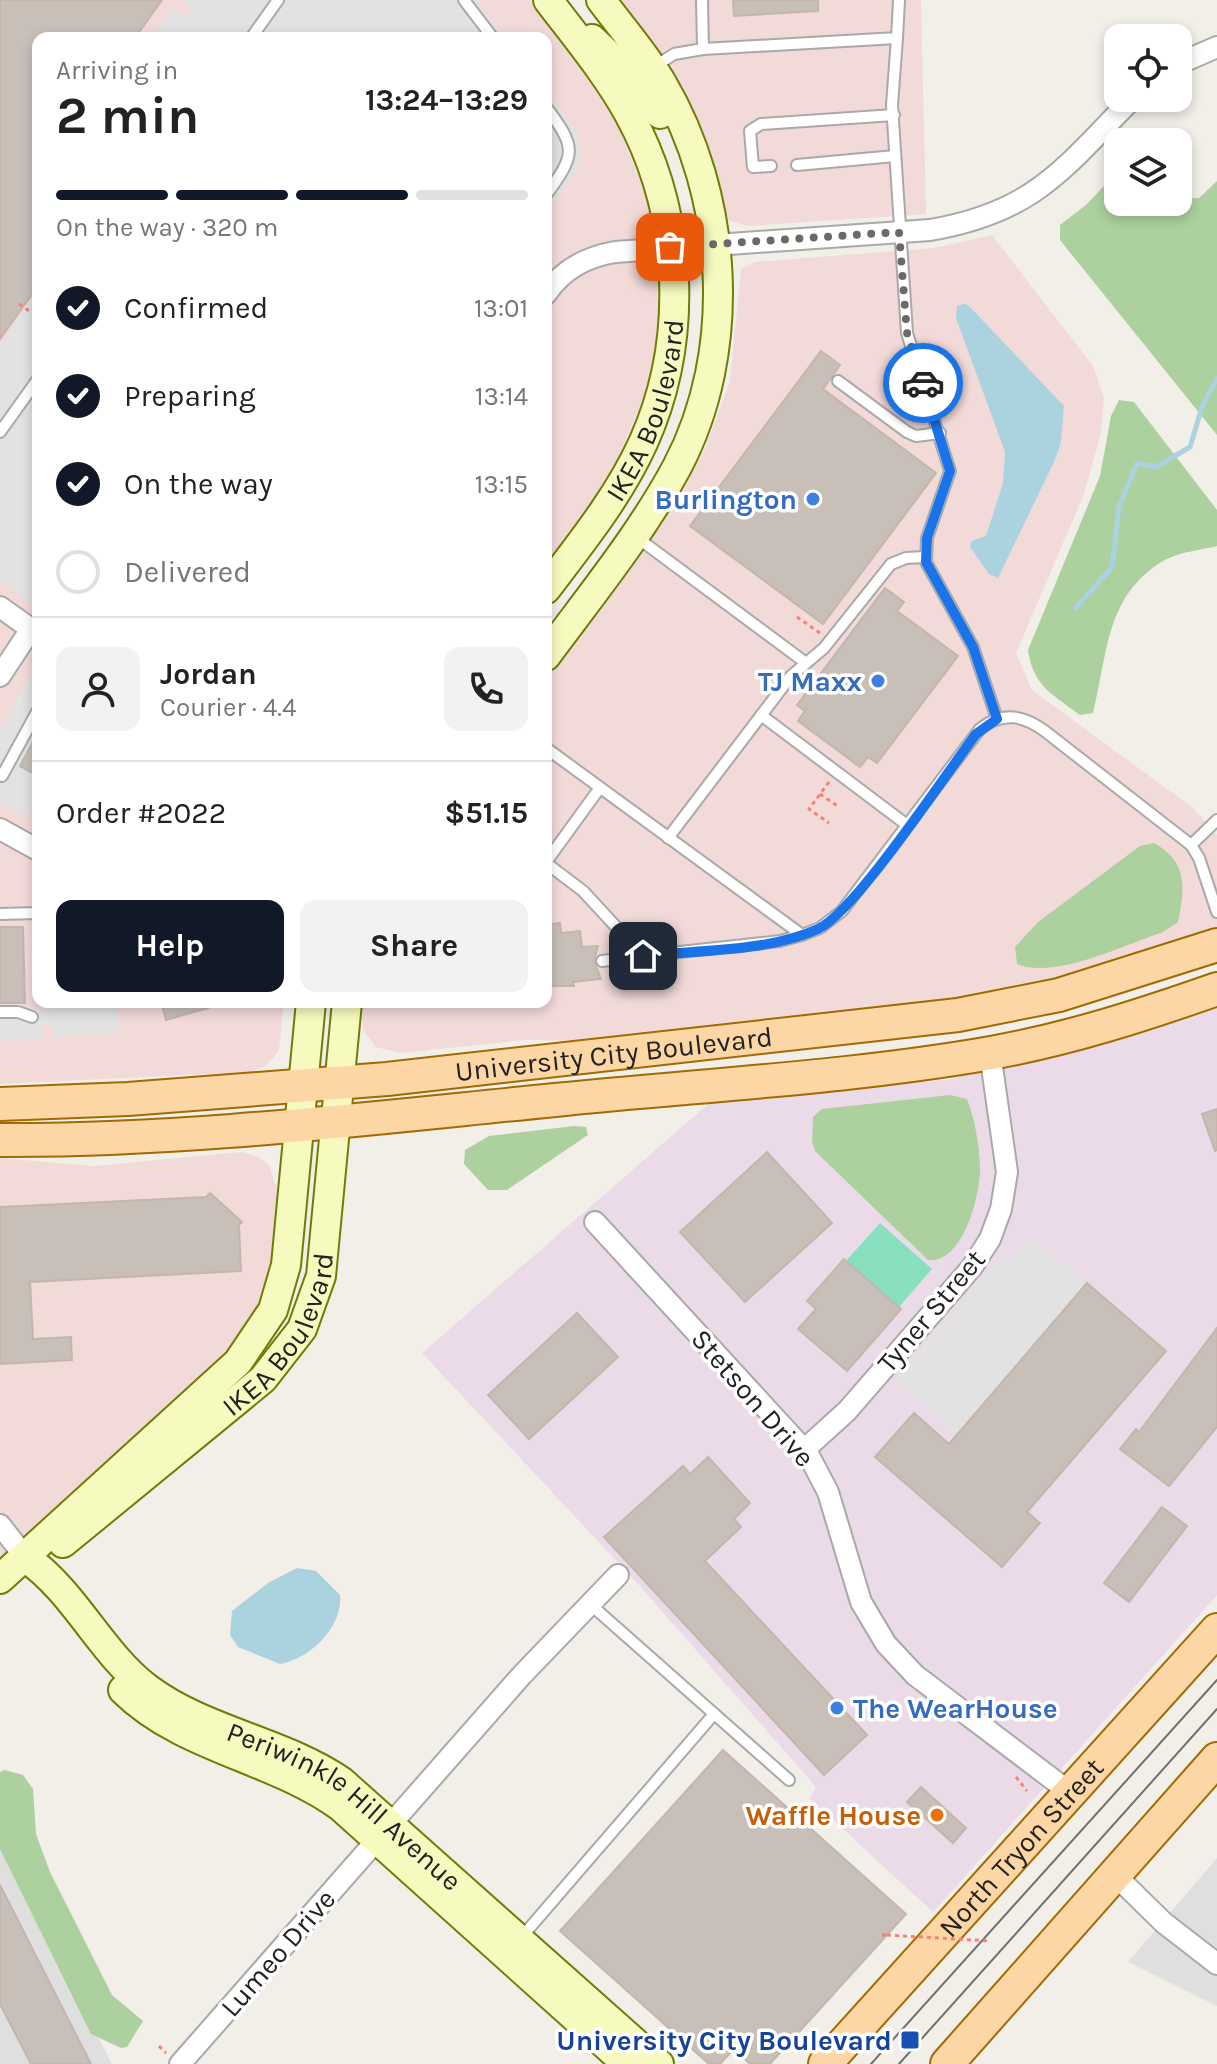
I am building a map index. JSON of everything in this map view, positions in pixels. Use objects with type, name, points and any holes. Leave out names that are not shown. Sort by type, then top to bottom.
[{"type":"main road","name":"University City Boulevard","points":[[0,1104],[128,1099],[340,1082],[958,1015],[1082,989],[1217,945]]},
{"type":"main road","name":"University City Boulevard","points":[[0,1140],[93,1139],[336,1121],[907,1064],[990,1053],[1102,1027],[1217,989]]},
{"type":"main road","name":"North Tryon Street","points":[[825,2064],[1217,1630]]},
{"type":"main road","points":[[947,2064],[1217,1759]]},
{"type":"street","name":"IKEA Boulevard","points":[[552,648],[634,535],[677,466],[696,420],[718,309],[715,245],[707,194],[693,149],[652,68],[601,0]]},
{"type":"street","name":"IKEA Boulevard","points":[[551,4],[617,95],[637,131],[661,191],[674,284],[673,328],[656,409],[623,481],[552,585]]},
{"type":"street","points":[[551,4],[618,63],[657,109],[675,146],[697,227],[704,239],[715,245]]},
{"type":"street","points":[[1192,58],[1217,47]]},
{"type":"street","points":[[552,287],[561,276],[583,261],[615,252],[899,232],[977,220],[1028,198],[1075,160],[1120,112]]},
{"type":"street","points":[[0,607],[32,630]]},
{"type":"street","points":[[0,676],[32,634]]},
{"type":"street","points":[[0,829],[32,847]]},
{"type":"street","name":"IKEA Boulevard","points":[[0,1579],[224,1376],[260,1334],[279,1296],[286,1265],[310,1008]]},
{"type":"street","name":"IKEA Boulevard","points":[[26,1558],[45,1553],[90,1522],[252,1389],[289,1347],[314,1303],[321,1276],[346,1008]]},
{"type":"street","name":"Tyner Street","points":[[804,1450],[847,1411],[972,1267],[990,1239],[1001,1209],[1007,1172],[990,1053]]},
{"type":"street","name":"Stetson Drive","points":[[595,1222],[804,1450],[828,1492],[861,1602],[886,1644],[915,1675],[1072,1794]]},
{"type":"street","name":"Periwinkle Hill Avenue","points":[[0,1525],[26,1558],[50,1577],[146,1687],[181,1707],[323,1769],[384,1833],[627,2064]]},
{"type":"street","points":[[384,1833],[511,1686],[618,1575]]},
{"type":"street","name":"Periwinkle Hill Avenue","points":[[384,1833],[520,1939],[659,2064]]},
{"type":"street","name":"Lumeo Drive","points":[[174,2060],[384,1833]]},
{"type":"street","points":[[1114,1874],[1164,1923],[1217,1964]]},
{"type":"lane","points":[[255,32],[278,0]]},
{"type":"lane","points":[[464,0],[488,32]]},
{"type":"lane","points":[[702,0],[703,49]]},
{"type":"lane","points":[[899,0],[894,115],[907,333],[950,465],[950,478],[927,538],[925,557],[973,647],[997,719]]},
{"type":"lane","points":[[652,68],[679,52],[703,49],[897,38]]},
{"type":"lane","points":[[552,115],[566,134],[570,147],[552,186]]},
{"type":"lane","points":[[771,166],[753,167],[750,131],[761,124],[894,115]]},
{"type":"lane","points":[[797,165],[895,156]]},
{"type":"lane","points":[[838,381],[907,432],[916,436],[940,433]]},
{"type":"lane","points":[[0,432],[32,387]]},
{"type":"lane","points":[[634,535],[806,663]]},
{"type":"lane","points":[[668,838],[791,676],[824,648],[891,564],[906,558],[925,557]]},
{"type":"lane","points":[[761,715],[907,825]]},
{"type":"lane","points":[[602,961],[780,941],[820,928],[842,911],[976,734],[997,719],[1021,717],[1035,724],[1191,845],[1199,858],[1217,912]]},
{"type":"lane","points":[[2,776],[32,721]]},
{"type":"lane","points":[[552,753],[802,935]]},
{"type":"lane","points":[[552,855],[599,789]]},
{"type":"lane","points":[[1191,845],[1217,820]]},
{"type":"lane","points":[[552,868],[583,891],[643,956]]},
{"type":"lane","points":[[0,914],[32,913]]},
{"type":"lane","points":[[0,1012],[18,1012],[32,1017]]},
{"type":"lane","points":[[590,1604],[789,1780]]},
{"type":"lane","points":[[520,1939],[714,1714]]},
{"type":"path","points":[[19,304],[32,313]]},
{"type":"path","points":[[797,617],[821,635]]},
{"type":"path","points":[[829,823],[809,809],[836,772]]},
{"type":"path","points":[[820,794],[839,807]]},
{"type":"path","points":[[1010,1772],[1027,1791]]},
{"type":"path","points":[[884,1935],[990,1941]]},
{"type":"path","points":[[159,2046],[174,2060]]},
{"type":"shaded area","points":[[0,0],[535,0],[611,110],[649,202],[661,291],[657,348],[650,382],[612,473],[552,558],[552,32],[32,32],[32,1008],[283,1008],[279,1051],[267,1065],[251,1072],[0,1084]]},
{"type":"shaded area","points":[[184,0],[476,0],[500,32],[156,32],[174,8],[185,16],[191,7]]},
{"type":"shaded area","points":[[613,0],[921,0],[926,214],[748,226],[727,220]]},
{"type":"shaded area","points":[[552,99],[577,131],[582,153],[575,172],[552,204]]},
{"type":"shaded area","points":[[992,235],[1093,366],[1104,398],[1101,433],[1084,494],[1016,653],[1032,690],[1193,808],[1217,835],[1217,928],[1181,946],[993,997],[605,1041],[526,1040],[399,1053],[376,1047],[363,1030],[361,1008],[552,1008],[552,671],[659,528],[705,449],[730,381],[741,269],[755,262],[934,248]]},
{"type":"shaded area","points":[[32,299],[32,604],[0,581],[0,344]]},
{"type":"shaded area","points":[[32,673],[32,744],[20,766],[32,773],[32,809],[28,817],[0,802],[0,729]]},
{"type":"shaded area","points":[[1217,1001],[1217,1595],[933,1912],[809,1798],[816,1787],[638,1584],[422,1353],[721,1093],[820,1093],[952,1079]]},
{"type":"shaded area","points":[[0,1008],[117,1008],[119,1032],[54,1037],[53,1025],[39,1025],[44,1034],[40,1039],[0,1039]]},
{"type":"shaded area","points":[[241,1152],[256,1156],[269,1165],[279,1194],[272,1268],[258,1313],[227,1353],[43,1526],[0,1560],[0,1158],[94,1166]]},
{"type":"shaded area","points":[[1031,1236],[1087,1283],[957,1434],[894,1380],[1001,1257],[1009,1262]]},
{"type":"shaded area","points":[[0,1844],[112,2064],[0,2064]]},
{"type":"shaded area","points":[[1217,1858],[1217,2006],[1128,1962]]},
{"type":"green space","points":[[1217,181],[1217,435],[1060,240],[1060,225],[1104,186],[1104,216],[1192,216],[1192,198],[1199,198]]},
{"type":"green space","points":[[1119,400],[1134,402],[1217,510],[1217,546],[1182,553],[1163,561],[1144,575],[1130,591],[1112,628],[1093,713],[1080,715],[1039,681],[1028,650],[1100,476],[1111,416]]},
{"type":"green space","points":[[1154,843],[1165,850],[1178,867],[1182,898],[1178,922],[1163,932],[1089,959],[1050,968],[1017,964],[1015,947],[1038,922],[1140,846]]},
{"type":"green space","points":[[950,1095],[967,1099],[970,1107],[978,1141],[980,1166],[977,1193],[968,1225],[960,1239],[951,1251],[940,1258],[928,1260],[815,1151],[812,1141],[813,1117],[822,1109]]},
{"type":"green space","points":[[586,1127],[588,1135],[507,1190],[488,1190],[464,1164],[465,1150],[489,1136]]},
{"type":"green space","points":[[880,1223],[932,1269],[899,1307],[846,1261]]},
{"type":"green space","points":[[5,1770],[23,1775],[33,1789],[36,1834],[50,1872],[112,1995],[143,2021],[127,2047],[121,2048],[91,2034],[0,1849],[0,1772]]},
{"type":"water","points":[[968,305],[1064,406],[1061,443],[1054,462],[998,578],[989,574],[970,547],[972,541],[986,536],[1003,483],[1005,452],[956,318],[957,306]]},
{"type":"water","points":[[297,1568],[316,1571],[340,1595],[340,1607],[330,1630],[302,1656],[280,1664],[238,1647],[230,1635],[232,1611],[268,1583]]},
{"type":"building","points":[[0,0],[162,0],[139,32],[32,32],[32,294],[0,339]]},
{"type":"building","points":[[733,0],[818,0],[818,11],[734,16]]},
{"type":"building","name":"Burlington","points":[[821,351],[840,365],[823,389],[936,473],[823,624],[690,526]]},
{"type":"building","name":"TJ Maxx","points":[[885,588],[904,602],[897,611],[958,656],[877,763],[868,757],[860,767],[798,721],[805,711],[797,705]]},
{"type":"building","points":[[32,744],[32,773],[20,766]]},
{"type":"building","points":[[560,923],[561,933],[580,931],[582,947],[598,946],[594,961],[601,979],[573,982],[574,986],[552,986],[552,924]]},
{"type":"building","points":[[0,927],[23,927],[25,1003],[0,1003]]},
{"type":"building","points":[[163,1008],[208,1008],[166,1020]]},
{"type":"building","points":[[1217,1109],[1217,1150],[1215,1151],[1202,1114]]},
{"type":"building","points":[[767,1152],[832,1223],[745,1302],[680,1232]]},
{"type":"building","points":[[210,1193],[242,1222],[239,1225],[241,1271],[30,1282],[33,1339],[71,1337],[72,1360],[0,1364],[0,1207],[206,1197]]},
{"type":"building","points":[[844,1259],[901,1309],[847,1371],[798,1329],[816,1309],[807,1301]]},
{"type":"building","points":[[1087,1283],[1166,1351],[1027,1512],[1040,1523],[1002,1567],[875,1457],[914,1413],[949,1444]]},
{"type":"building","points":[[577,1313],[618,1357],[529,1439],[488,1395]]},
{"type":"building","points":[[1217,1328],[1217,1427],[1169,1486],[1120,1449],[1136,1429],[1139,1432]]},
{"type":"building","points":[[708,1457],[750,1503],[734,1519],[741,1527],[705,1561],[867,1735],[824,1775],[604,1537],[683,1466],[690,1474]]},
{"type":"building","points":[[1162,1507],[1187,1526],[1129,1602],[1104,1583]]},
{"type":"building","points":[[723,1750],[906,1914],[770,2064],[750,2064],[734,2049],[720,2064],[709,2064],[560,1931]]},
{"type":"building","name":"Waffle House","points":[[921,1787],[966,1828],[953,1843],[907,1802]]},
{"type":"building","points":[[0,1885],[91,2064],[31,2064],[0,2004]]},
{"type":"waterway","points":[[1076,608],[1112,567],[1119,507],[1137,463],[1156,467],[1190,447],[1202,407],[1217,378]]},
{"type":"tram line","points":[[871,2064],[1217,1680]]},
{"type":"tram line","points":[[899,2064],[1217,1709]]},
{"type":"way so far","points":[[670,247],[899,232],[907,333],[923,383]]},
{"type":"place","name":"Burlington","points":[[813,499]]},
{"type":"place","name":"TJ Maxx","points":[[878,681]]},
{"type":"place","name":"The WearHouse","points":[[837,1708]]},
{"type":"place","name":"Waffle House","points":[[937,1815]]},
{"type":"place","name":"University City Boulevard","points":[[910,2040]]},
{"type":"route","points":[[643,956],[791,939],[831,921],[854,896],[980,729],[997,719],[973,647],[926,562],[927,538],[950,478],[950,465],[923,383]]}]
